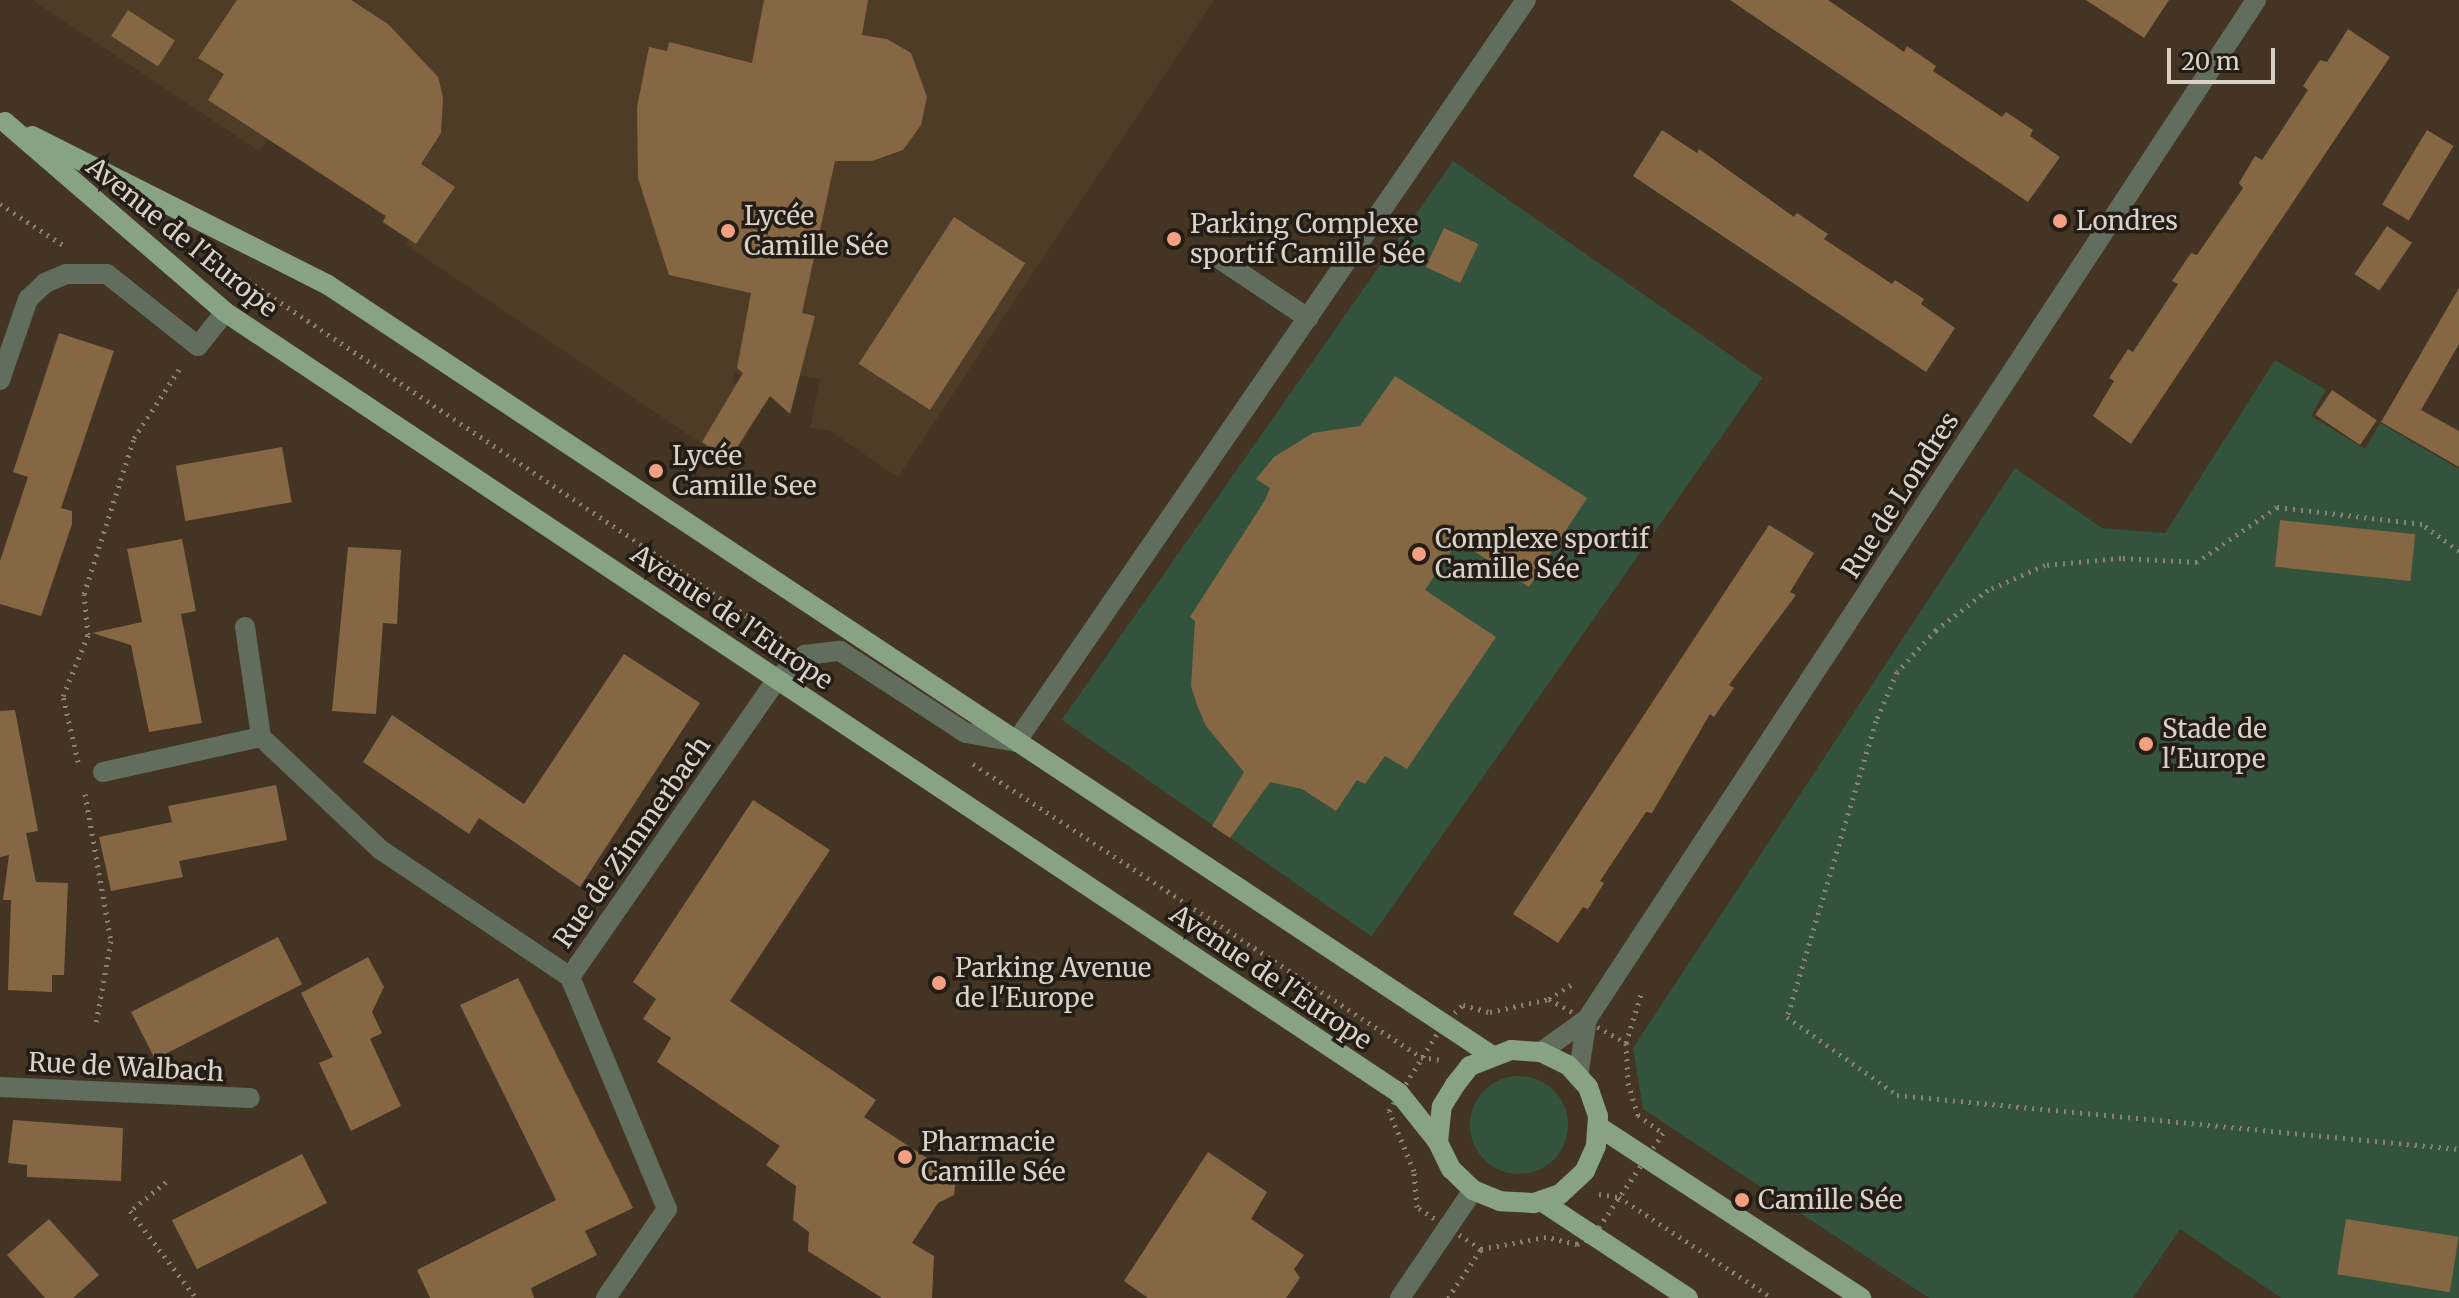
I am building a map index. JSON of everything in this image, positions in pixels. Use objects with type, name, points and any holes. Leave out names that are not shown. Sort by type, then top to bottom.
[{"type":"main road","name":"Avenue de l'Europe","points":[[2,121],[225,312],[1399,1093],[1438,1142]]},
{"type":"main road","name":"Avenue de l'Europe","points":[[2,121],[328,285],[1491,1055]]},
{"type":"main road","points":[[1511,1050],[1541,1052],[1578,1076],[1588,1087],[1599,1127],[1585,1171],[1560,1194],[1541,1201],[1500,1201],[1473,1190],[1451,1169],[1438,1142],[1442,1106],[1470,1066],[1491,1055],[1511,1050]]},
{"type":"main road","points":[[1599,1127],[1861,1298]]},
{"type":"main road","points":[[1541,1201],[1688,1298]]},
{"type":"street","points":[[1016,742],[1526,0]]},
{"type":"street","name":"Rue de Londres","points":[[1541,1052],[1587,1019],[2256,0]]},
{"type":"street","points":[[1221,260],[1308,318]]},
{"type":"street","points":[[0,380],[28,299],[66,274],[107,274],[198,346],[225,312]]},
{"type":"street","points":[[245,627],[261,737],[381,850],[570,977]]},
{"type":"street","name":"Rue de Zimmerbach","points":[[606,1298],[667,1209],[570,977],[777,679],[805,655],[840,651],[966,733],[1016,742]]},
{"type":"street","points":[[103,772],[261,737]]},
{"type":"street","name":"Rue de Londres","points":[[1578,1076],[1587,1019]]},
{"type":"street","name":"Rue de Walbach","points":[[0,1087],[250,1098]]},
{"type":"street","points":[[1400,1298],[1473,1190]]},
{"type":"path","points":[[96,1023],[111,941],[63,696],[88,635],[84,594],[134,438],[160,391],[198,346]]},
{"type":"path","points":[[2459,551],[2422,524],[2277,507],[2197,562],[2121,558],[2045,565],[1988,590],[1936,630],[1897,672],[1876,721],[1787,1017],[1897,1095],[2459,1149]]},
{"type":"path","points":[[1587,1019],[1626,1043],[1628,1083],[1638,1115],[1663,1133],[1647,1157]]},
{"type":"path","points":[[166,1182],[130,1211],[196,1298]]},
{"type":"path","points":[[1619,1197],[1772,1298]]},
{"type":"path","points":[[1448,1298],[1481,1249]]},
{"type":"shaded area","name":"Lycée Camille Sée","points":[[32,0],[1214,0],[898,477],[830,431],[810,428],[820,379],[790,373],[772,376],[769,398],[735,371],[733,381],[738,386],[719,415],[747,435],[729,462],[406,245],[408,239],[382,223],[384,216],[267,139],[260,152]]},
{"type":"green space","name":"Complexe sportif Camille Sée","points":[[1453,161],[1763,378],[1371,936],[1062,720]]},
{"type":"green space","name":"Stade de l'Europe","points":[[2275,360],[2326,390],[2311,416],[2365,449],[2380,423],[2459,469],[2459,1298],[2281,1298],[2180,1229],[2133,1298],[1929,1298],[1643,1109],[1633,1048],[2015,468],[2102,528],[2165,533]]},
{"type":"green space","points":[[1519,1076],[1538,1080],[1553,1091],[1564,1106],[1568,1125],[1564,1144],[1553,1159],[1538,1170],[1519,1174],[1500,1170],[1485,1159],[1474,1144],[1470,1125],[1474,1106],[1485,1091],[1500,1080]]},
{"type":"building","points":[[237,0],[351,0],[388,24],[438,77],[443,97],[441,133],[421,164],[455,187],[416,244],[383,222],[386,216],[208,100],[224,74],[198,58]]},
{"type":"building","points":[[764,0],[868,0],[862,35],[887,39],[911,53],[927,97],[921,125],[903,150],[872,161],[835,161],[802,313],[815,316],[790,414],[770,396],[729,460],[702,442],[743,373],[737,368],[751,293],[669,275],[638,178],[637,107],[649,47],[667,51],[669,42],[752,63]]},
{"type":"building","points":[[1730,0],[1828,0],[1904,52],[1907,46],[1936,66],[1933,71],[2002,117],[2006,112],[2033,130],[2030,136],[2060,157],[2028,202]]},
{"type":"building","points":[[2086,0],[2169,0],[2144,38]]},
{"type":"building","points":[[128,10],[175,40],[158,66],[111,36]]},
{"type":"building","points":[[2348,29],[2390,57],[2131,444],[2093,416],[2114,381],[2109,378],[2128,349],[2133,352],[2178,284],[2172,281],[2191,253],[2197,255],[2243,188],[2239,183],[2255,156],[2262,160],[2308,90],[2303,86],[2320,60],[2327,62]]},
{"type":"building","points":[[1662,130],[1697,153],[1699,149],[1794,217],[1797,213],[1828,234],[1824,239],[1892,284],[1895,280],[1924,299],[1921,304],[1955,328],[1926,372],[1633,176]]},
{"type":"building","points":[[2427,130],[2454,146],[2409,221],[2382,205]]},
{"type":"building","points":[[954,217],[1025,263],[930,410],[859,364]]},
{"type":"building","points":[[2387,226],[2412,243],[2379,291],[2355,274]]},
{"type":"building","points":[[1444,228],[1478,244],[1460,283],[1426,267]]},
{"type":"building","points":[[2459,288],[2459,344],[2421,410],[2459,431],[2459,467],[2381,422]]},
{"type":"building","points":[[59,333],[114,351],[61,508],[72,511],[72,524],[41,616],[0,604],[0,561],[28,477],[13,472]]},
{"type":"building","points":[[1395,376],[1587,498],[1529,587],[1458,541],[1425,590],[1496,637],[1407,769],[1385,756],[1365,784],[1357,780],[1336,811],[1302,789],[1270,782],[1230,838],[1212,826],[1244,772],[1206,726],[1197,705],[1191,686],[1195,621],[1190,617],[1265,500],[1270,488],[1256,479],[1274,457],[1313,433],[1360,426]]},
{"type":"building","points":[[2332,390],[2377,420],[2360,445],[2315,415]]},
{"type":"building","points":[[282,447],[292,502],[185,521],[176,466]]},
{"type":"building","points":[[2280,520],[2415,534],[2410,581],[2275,567]]},
{"type":"building","points":[[1769,525],[1814,553],[1790,592],[1796,595],[1729,685],[1734,688],[1714,717],[1710,714],[1652,813],[1646,812],[1600,881],[1604,883],[1588,909],[1583,907],[1558,943],[1513,914]]},
{"type":"building","points":[[182,539],[196,611],[181,614],[202,723],[149,732],[131,645],[92,633],[142,622],[127,549]]},
{"type":"building","points":[[348,547],[401,550],[397,624],[383,623],[376,714],[332,711]]},
{"type":"building","points":[[624,654],[700,703],[580,887],[479,818],[469,834],[363,762],[392,715],[524,804]]},
{"type":"building","points":[[15,710],[38,831],[26,833],[36,882],[68,883],[64,975],[52,975],[52,992],[8,990],[11,900],[3,900],[9,855],[0,857],[0,711]]},
{"type":"building","points":[[276,785],[287,840],[179,861],[183,877],[111,891],[99,837],[172,822],[168,806]]},
{"type":"building","points":[[753,800],[830,850],[730,1001],[876,1100],[864,1117],[956,1177],[954,1195],[938,1203],[912,1243],[934,1256],[932,1298],[882,1298],[808,1251],[809,1232],[793,1220],[796,1186],[766,1165],[780,1146],[657,1062],[671,1038],[643,1019],[656,999],[633,982]]},
{"type":"building","points":[[278,937],[302,984],[155,1059],[131,1012]]},
{"type":"building","points":[[368,957],[384,987],[372,1012],[382,1033],[370,1039],[401,1106],[351,1131],[319,1063],[333,1057],[301,993]]},
{"type":"building","points":[[518,978],[633,1208],[585,1231],[597,1255],[531,1288],[534,1298],[430,1298],[417,1270],[556,1200],[460,1005]]},
{"type":"building","points":[[13,1120],[123,1128],[121,1181],[27,1177],[27,1165],[8,1163]]},
{"type":"building","points":[[1208,1152],[1267,1192],[1251,1219],[1304,1255],[1294,1269],[1300,1278],[1286,1298],[1148,1298],[1124,1281]]},
{"type":"building","points":[[302,1154],[327,1203],[197,1269],[172,1220]]},
{"type":"building","points":[[49,1219],[99,1275],[73,1298],[45,1298],[7,1255]]},
{"type":"building","points":[[2346,1219],[2459,1237],[2450,1292],[2337,1274]]},
{"type":"place","name":"Londres","points":[[2060,221]]},
{"type":"place","name":"Lycée Camille Sée","points":[[728,231]]},
{"type":"place","name":"Parking Complexe sportif Camille Sée","points":[[1174,239]]},
{"type":"place","name":"Lycée Camille See","points":[[656,471]]},
{"type":"place","name":"Complexe sportif Camille Sée","points":[[1419,554]]},
{"type":"place","name":"Stade de l'Europe","points":[[2146,744]]},
{"type":"place","name":"Parking Avenue de l'Europe","points":[[939,983]]},
{"type":"place","name":"Pharmacie Camille Sée","points":[[905,1157]]},
{"type":"place","name":"Camille Sée","points":[[1742,1200]]}]
